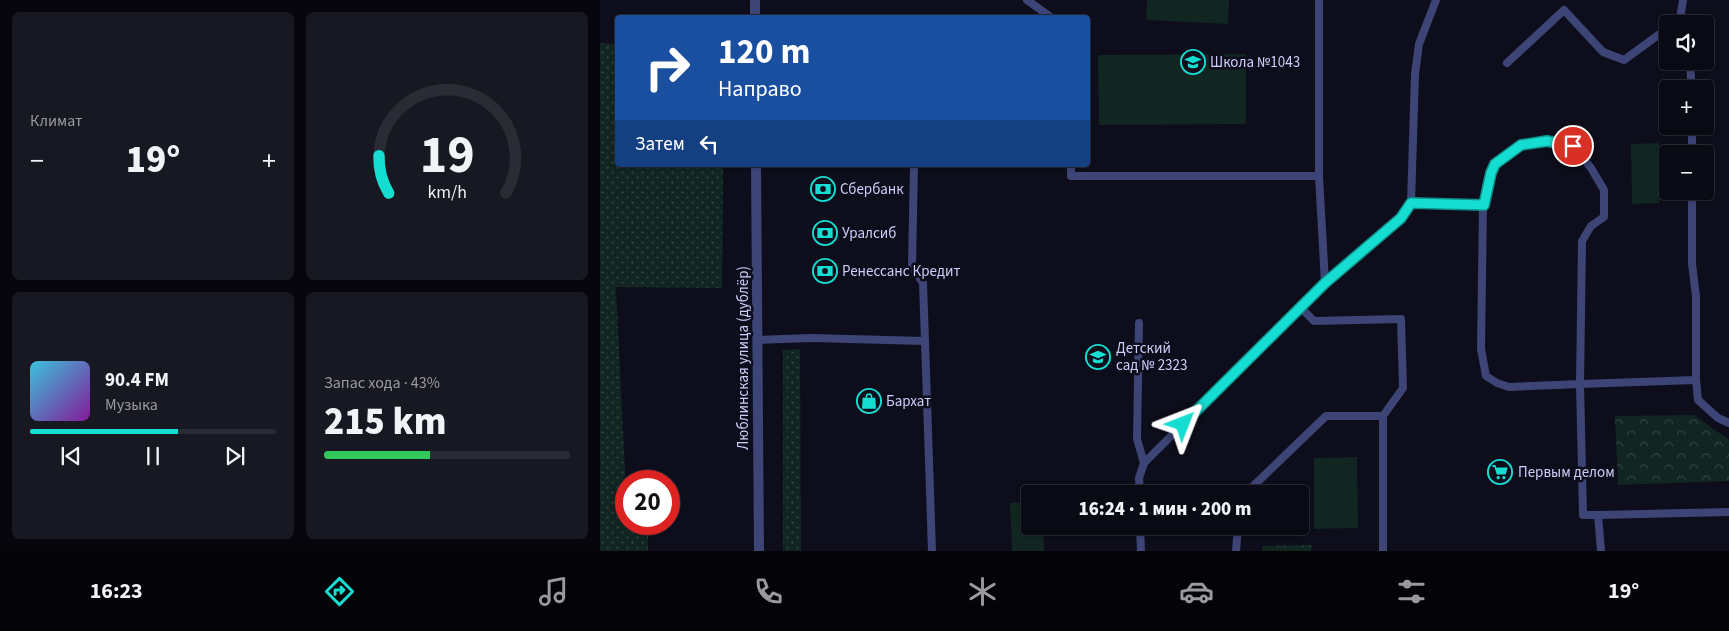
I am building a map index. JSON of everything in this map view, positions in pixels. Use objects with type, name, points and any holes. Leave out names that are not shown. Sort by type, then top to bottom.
[{"type":"street","points":[[755,0],[755,15]]},
{"type":"street","name":"Люблинская улица (дублёр)","points":[[756,167],[759,551]]},
{"type":"lane","points":[[1027,0],[1048,15]]},
{"type":"lane","points":[[1319,0],[1319,176],[1325,283]]},
{"type":"lane","points":[[1139,485],[1139,478],[1144,463],[1325,283],[1401,218],[1411,203],[1415,74],[1419,44],[1436,0]]},
{"type":"lane","points":[[1682,15],[1683,0]]},
{"type":"lane","points":[[1507,63],[1564,10],[1603,52],[1624,60],[1659,35]]},
{"type":"lane","points":[[1696,380],[1580,384],[1509,387],[1497,384],[1486,376],[1481,349],[1484,205],[1491,173],[1495,164],[1521,145],[1547,141],[1573,146],[1591,168],[1604,190],[1604,217],[1591,226],[1582,241],[1580,384],[1583,515],[1729,512]]},
{"type":"lane","points":[[914,167],[912,266],[923,283],[932,551]]},
{"type":"lane","points":[[1070,167],[1071,176],[1319,176]]},
{"type":"lane","points":[[1692,200],[1692,264],[1696,296],[1696,380],[1698,400],[1718,418],[1729,423]]},
{"type":"lane","points":[[1411,203],[1484,205]]},
{"type":"lane","points":[[1300,307],[1314,321],[1401,319],[1403,388],[1383,416],[1383,551]]},
{"type":"lane","points":[[1139,323],[1137,440],[1144,463]]},
{"type":"lane","points":[[758,340],[812,338],[925,341]]},
{"type":"lane","points":[[1254,485],[1326,416],[1383,416]]},
{"type":"lane","points":[[1598,515],[1601,551]]},
{"type":"lane","points":[[1140,535],[1141,551]]},
{"type":"lane","points":[[1236,551],[1237,535]]},
{"type":"green space","points":[[1147,0],[1229,0],[1228,24],[1146,20]]},
{"type":"green space","points":[[600,43],[615,44],[615,167],[723,167],[722,288],[616,287],[625,470],[615,470],[615,535],[648,535],[648,551],[600,551]]},
{"type":"green space","points":[[1246,54],[1246,124],[1099,125],[1098,55]]},
{"type":"green space","points":[[1659,143],[1660,203],[1632,204],[1631,144]]},
{"type":"green space","points":[[800,349],[801,551],[783,551],[783,350]]},
{"type":"green space","points":[[1694,415],[1729,440],[1729,481],[1618,485],[1615,416]]},
{"type":"green space","points":[[1357,457],[1358,528],[1314,529],[1314,458]]},
{"type":"green space","points":[[1021,502],[1021,535],[1043,535],[1044,551],[1012,551],[1010,503]]},
{"type":"green space","points":[[1312,545],[1311,551],[1262,551],[1262,546]]},
{"type":"place","name":"Школа №1043","points":[[1193,62]]},
{"type":"place","name":"Сбербанк","points":[[823,189]]},
{"type":"place","name":"Уралсиб","points":[[825,233]]},
{"type":"place","name":"Ренессанс Кредит","points":[[825,271]]},
{"type":"place","name":"Детский сад № 2323","points":[[1098,357]]},
{"type":"place","name":"Бархат","points":[[869,401]]},
{"type":"place","name":"Первым делом","points":[[1500,472]]},
{"type":"route","points":[[1183,424],[1325,283],[1401,218],[1411,203],[1484,205],[1491,173],[1495,164],[1521,145],[1547,141],[1573,146]]}]
